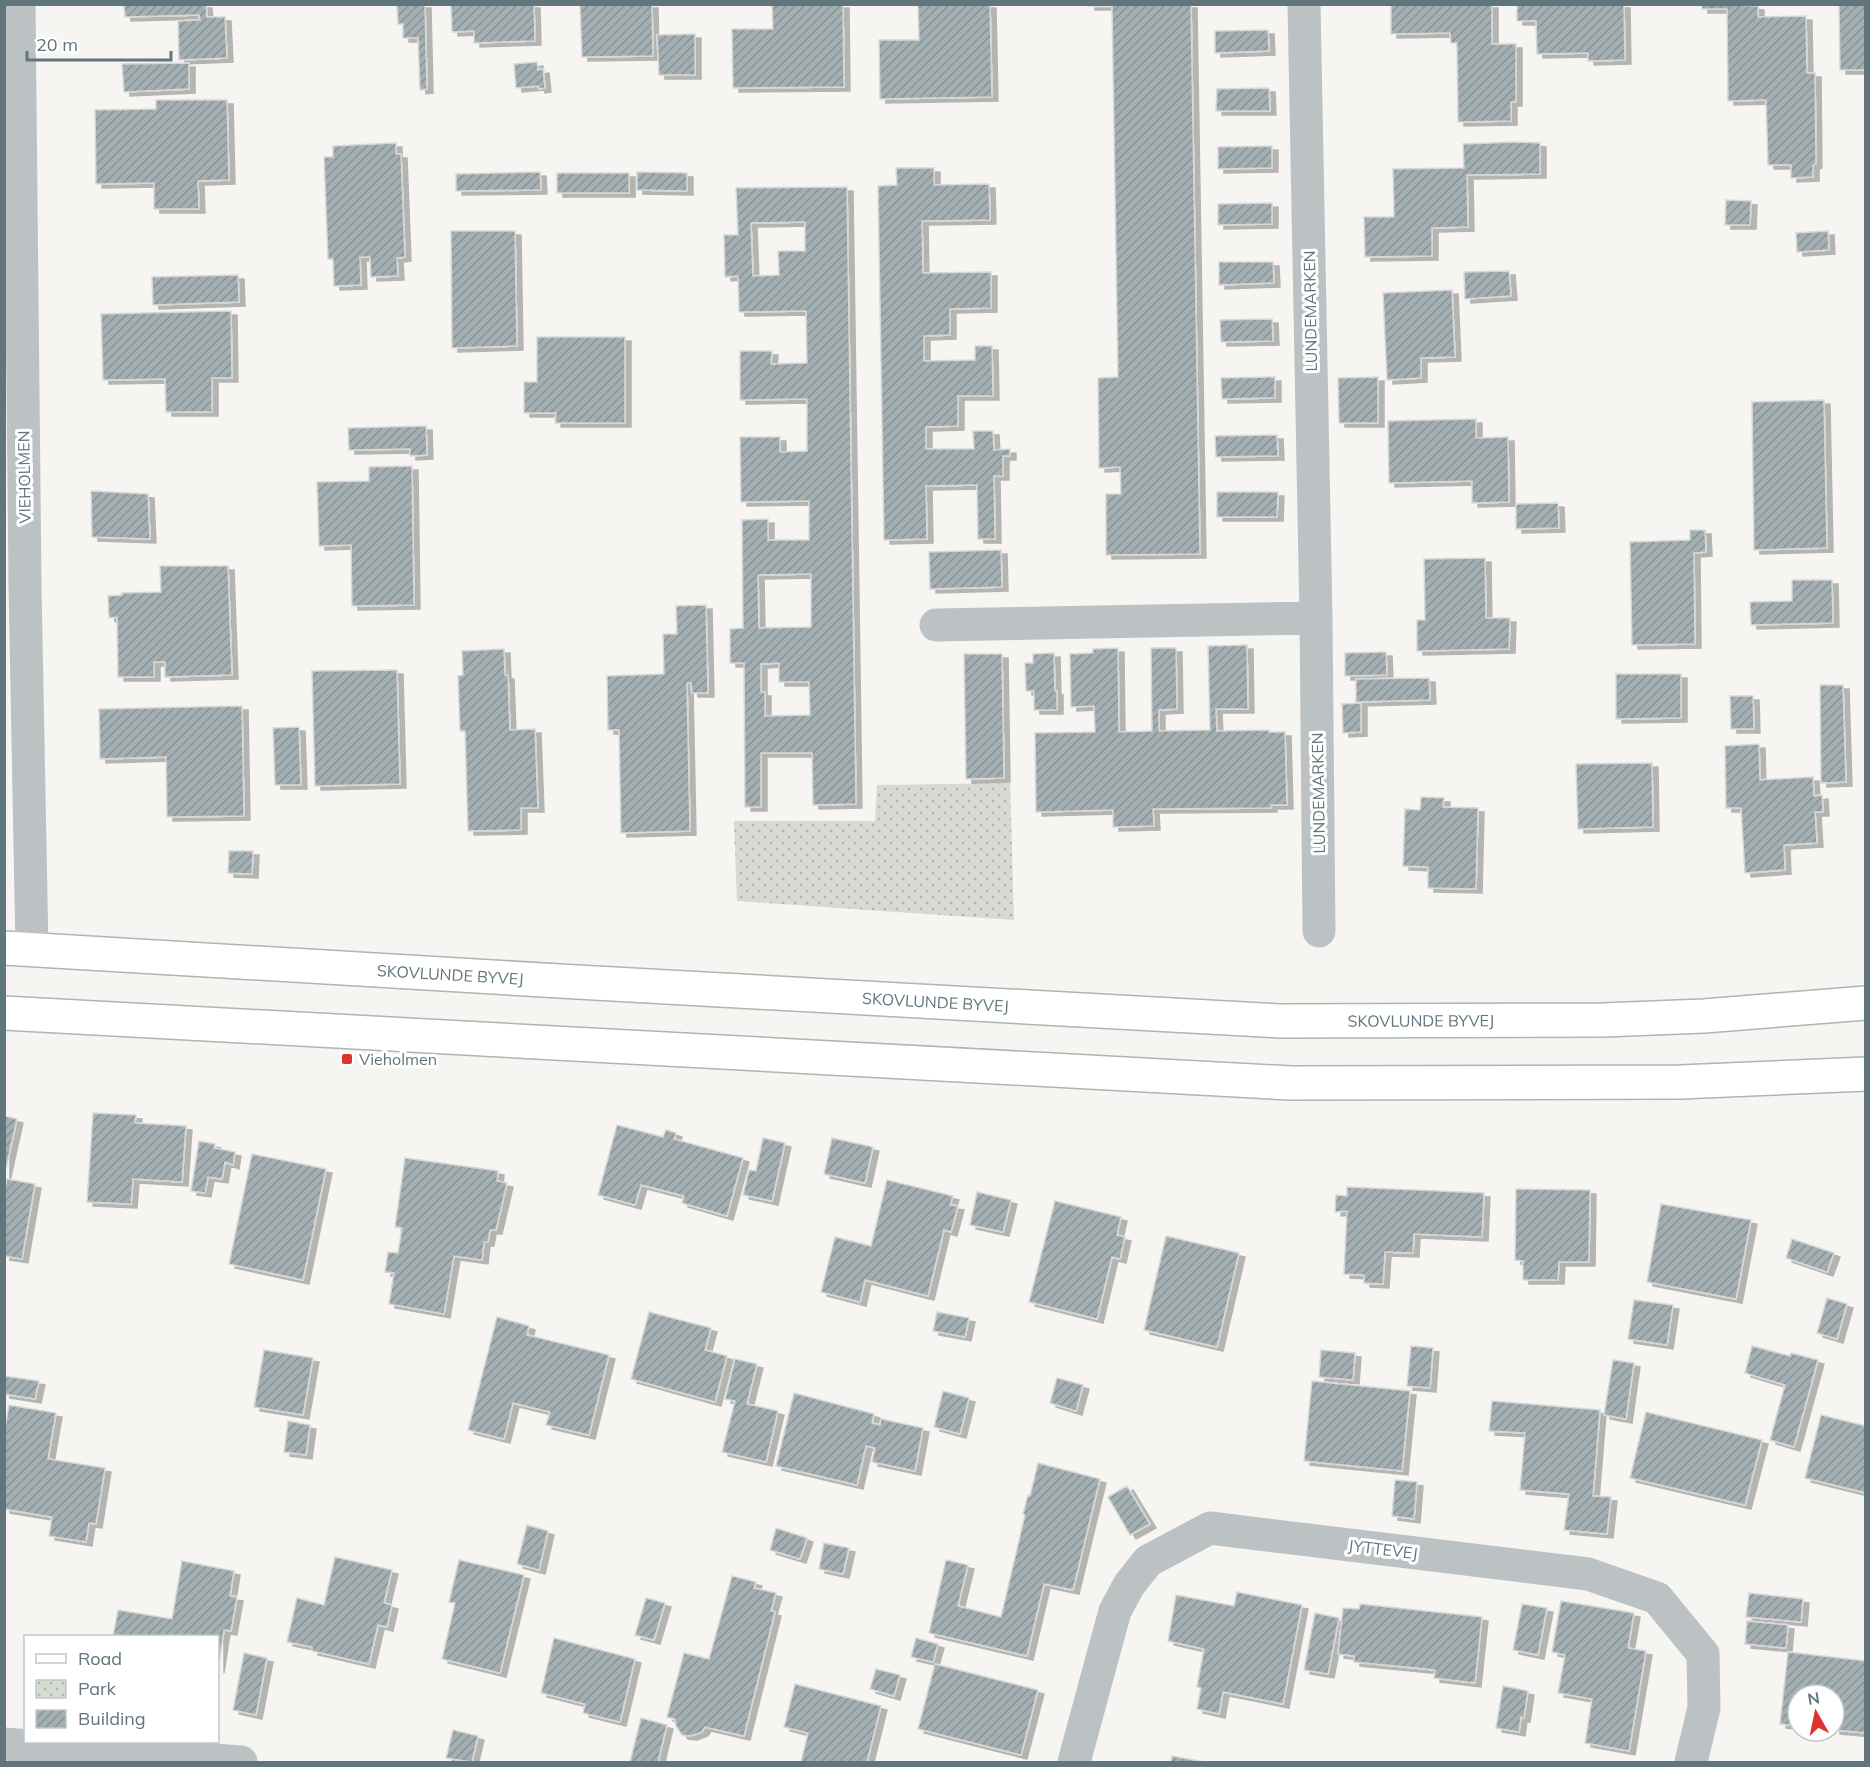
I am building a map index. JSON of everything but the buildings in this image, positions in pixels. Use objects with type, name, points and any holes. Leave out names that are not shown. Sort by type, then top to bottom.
[{"type":"main road","name":"SKOVLUNDE BYVEJ","points":[[18,948],[1280,1021],[1614,1020],[1704,1016],[1866,1003]]},
{"type":"main road","points":[[4,1013],[1291,1083],[1680,1082],[1866,1074]]},
{"type":"street","name":"VIEHOLMEN","points":[[18,948],[25,585],[19,4]]},
{"type":"street","name":"LUNDEMARKEN","points":[[1304,4],[1316,618],[1319,931]]},
{"type":"street","points":[[936,625],[1316,618]]},
{"type":"street","name":"JYTTEVEJ","points":[[1074,1762],[1114,1611],[1129,1585],[1148,1561],[1210,1528],[1588,1574],[1657,1598],[1703,1654],[1704,1708],[1691,1762]]},
{"type":"street","points":[[4,1744],[241,1762]]},
{"type":"green space","points":[[1010,783],[1014,920],[737,901],[734,821],[875,821],[877,785]]},
{"type":"place","name":"Vieholmen","points":[[347,1059]]}]
